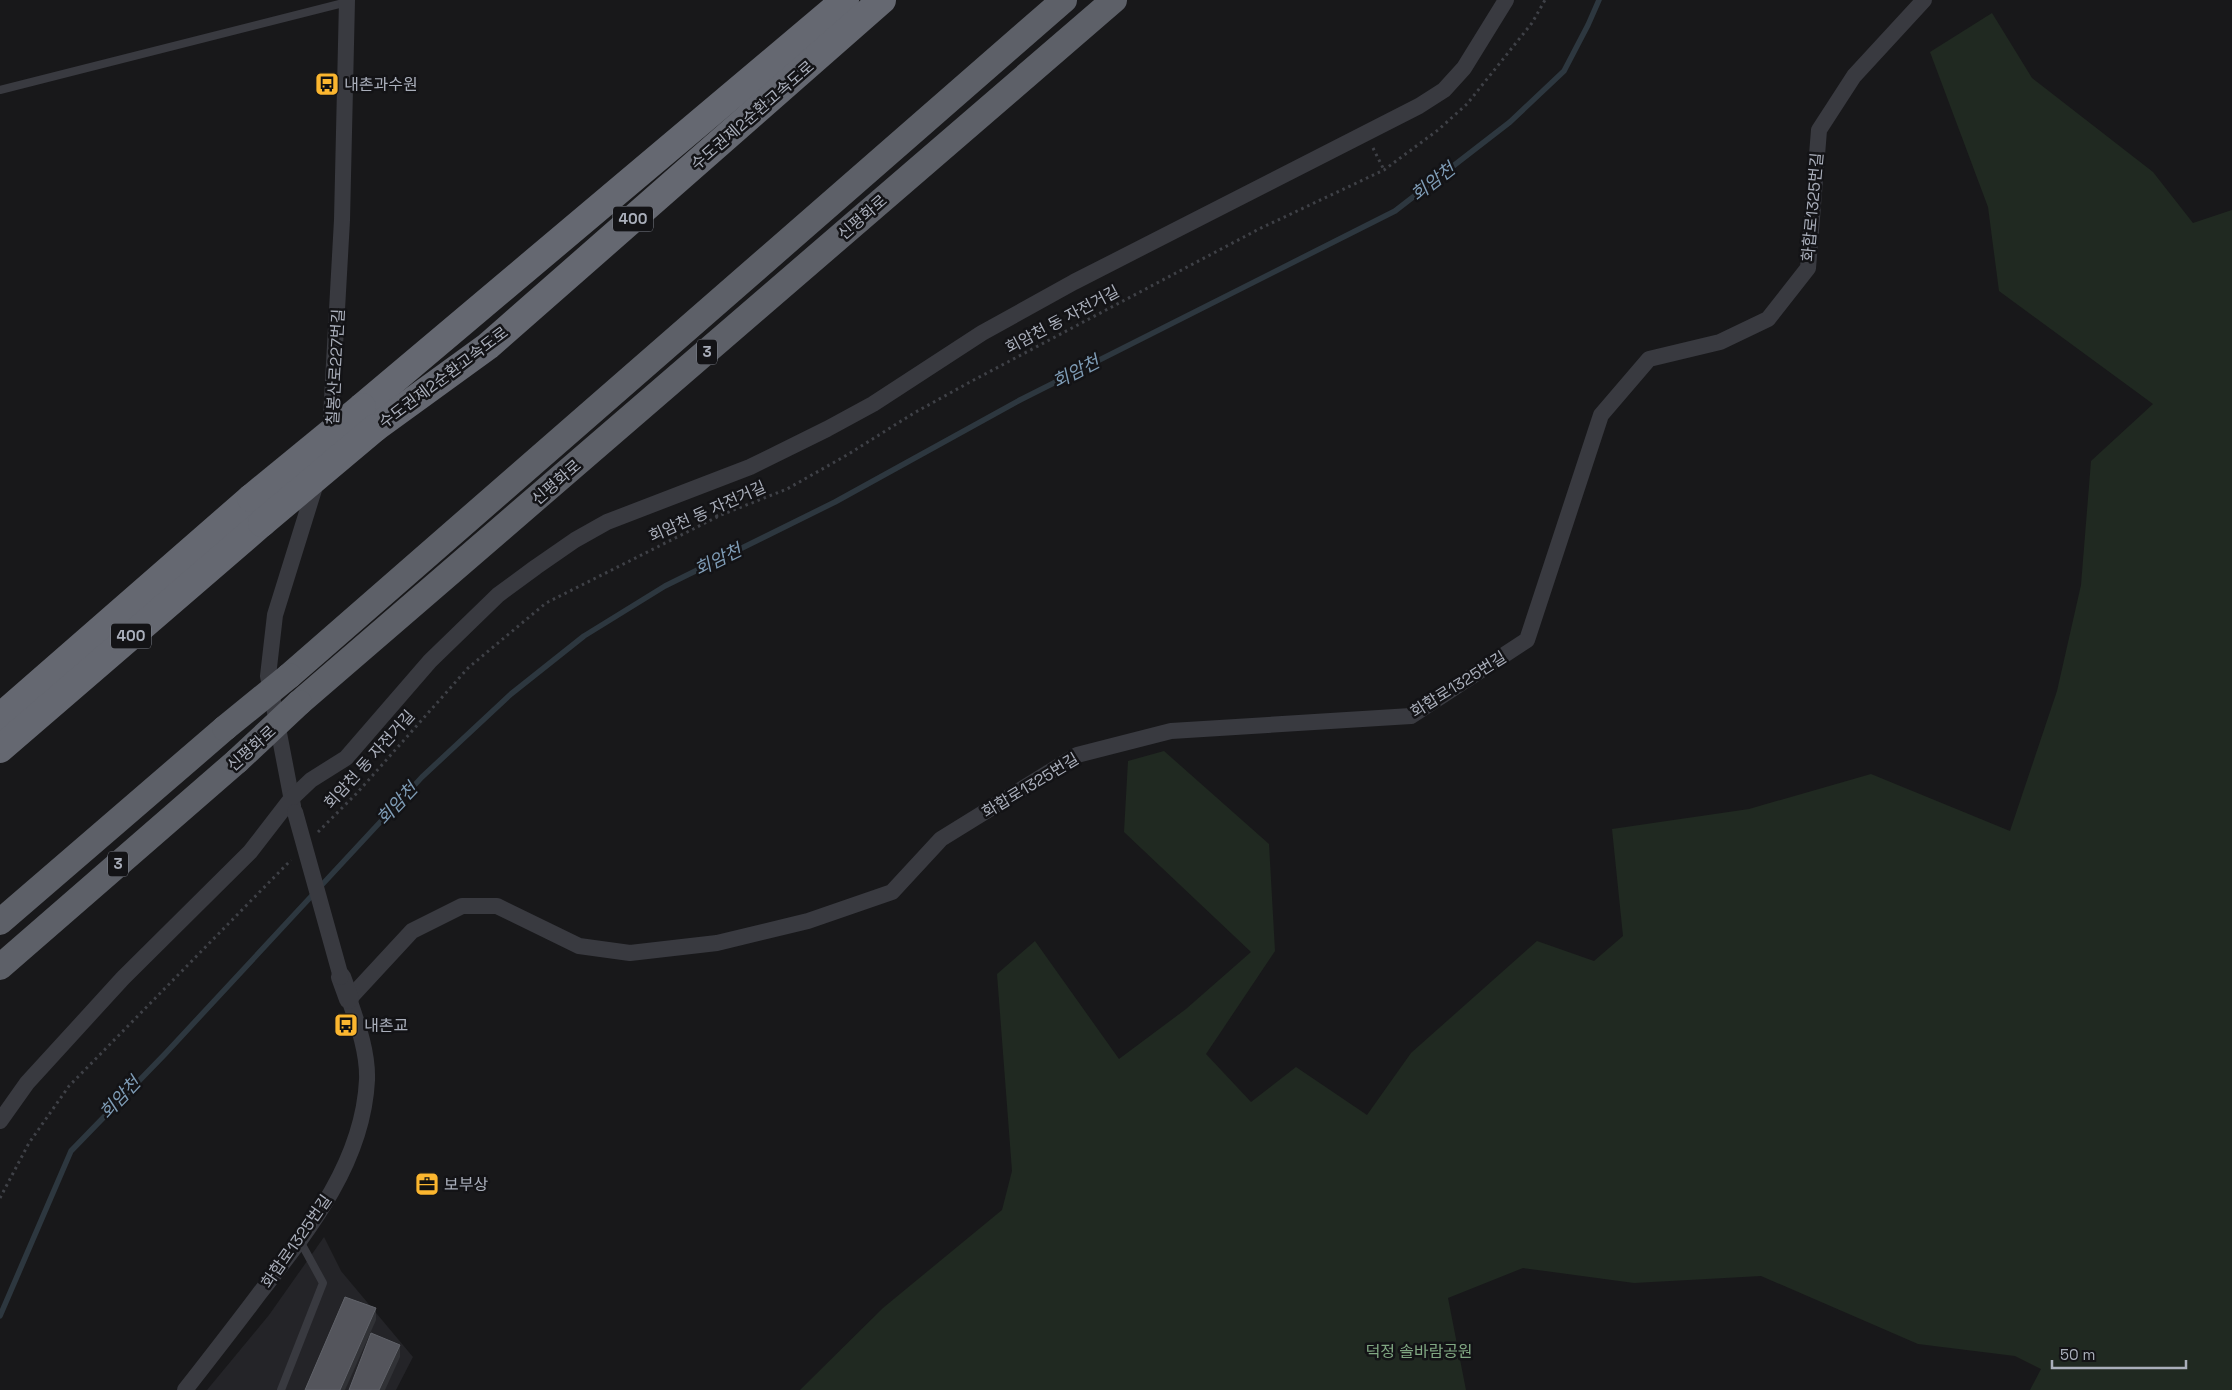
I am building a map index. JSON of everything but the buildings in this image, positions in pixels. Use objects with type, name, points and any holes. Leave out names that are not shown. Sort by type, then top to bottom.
[{"type":"highway","name":"수도권제2순환고속도로","points":[[0,749],[262,523],[369,418],[845,0]]},
{"type":"highway","name":"수도권제2순환고속도로","points":[[0,717],[251,498],[369,418],[488,346],[882,0]]},
{"type":"highway","name":"신평화로","points":[[0,922],[288,676],[1064,0]]},
{"type":"highway","name":"신평화로","points":[[0,967],[237,761],[299,704],[1114,0]]},
{"type":"street","points":[[0,1121],[27,1083],[123,978],[250,852],[293,805],[311,780],[346,758],[430,661],[498,595],[575,540],[607,522],[750,467],[827,429],[873,404],[982,333],[1074,282],[1418,106],[1444,90],[1464,68],[1506,0]]},
{"type":"street","name":"화합로1325번길","points":[[185,1390],[300,1241],[330,1194],[351,1153],[362,1117],[367,1079],[361,1032],[349,999],[412,931],[462,906],[497,906],[578,946],[630,953],[717,943],[808,921],[892,892],[941,839],[1077,754],[1171,730],[1410,716],[1527,640],[1601,415],[1649,359],[1720,342],[1768,318],[1808,268],[1818,130],[1854,76],[1924,0]]},
{"type":"street","name":"칠봉산로227번길","points":[[341,977],[293,805],[268,676],[275,615],[332,431],[342,220],[347,1]]},
{"type":"street","points":[[341,977],[349,999]]},
{"type":"lane","points":[[0,90],[347,1]]},
{"type":"lane","points":[[281,1390],[322,1283],[300,1241]]},
{"type":"path","name":"회암천 동 자전거길","points":[[316,835],[357,793],[468,668],[546,603],[721,515],[788,490],[840,460],[914,413],[970,382],[1259,230],[1384,170],[1438,130],[1468,104],[1532,23],[1545,0]]},
{"type":"path","points":[[1366,132],[1384,170]]},
{"type":"path","points":[[0,1198],[29,1143],[69,1086],[295,856]]},
{"type":"shaded area","points":[[324,1237],[341,1271],[413,1357],[396,1390],[207,1390],[269,1315]]},
{"type":"green space","name":"덕정 솔바람공원","points":[[1992,13],[2032,78],[2153,172],[2193,223],[2232,210],[2232,1390],[2030,1390],[2041,1369],[2015,1356],[1918,1344],[1761,1276],[1634,1283],[1523,1268],[1448,1298],[1466,1390],[800,1390],[883,1308],[1002,1210],[1012,1171],[997,974],[1035,941],[1119,1059],[1186,1009],[1251,952],[1124,832],[1128,761],[1164,751],[1269,844],[1275,951],[1206,1054],[1251,1102],[1296,1067],[1367,1115],[1411,1053],[1537,941],[1594,961],[1623,936],[1612,829],[1749,809],[1871,774],[2010,831],[2057,691],[2081,585],[2091,461],[2153,404],[1999,291],[1988,207],[1930,52]]},
{"type":"waterway","name":"회암천","points":[[0,1316],[71,1151],[165,1054],[422,777],[511,694],[584,636],[665,586],[835,502],[1020,400],[1395,211],[1510,122],[1564,71],[1599,0]]},
{"type":"place","name":"내촌과수원","points":[[327,84]]},
{"type":"place","name":"내촌교","points":[[346,1025]]},
{"type":"place","name":"보부상","points":[[427,1184]]}]
